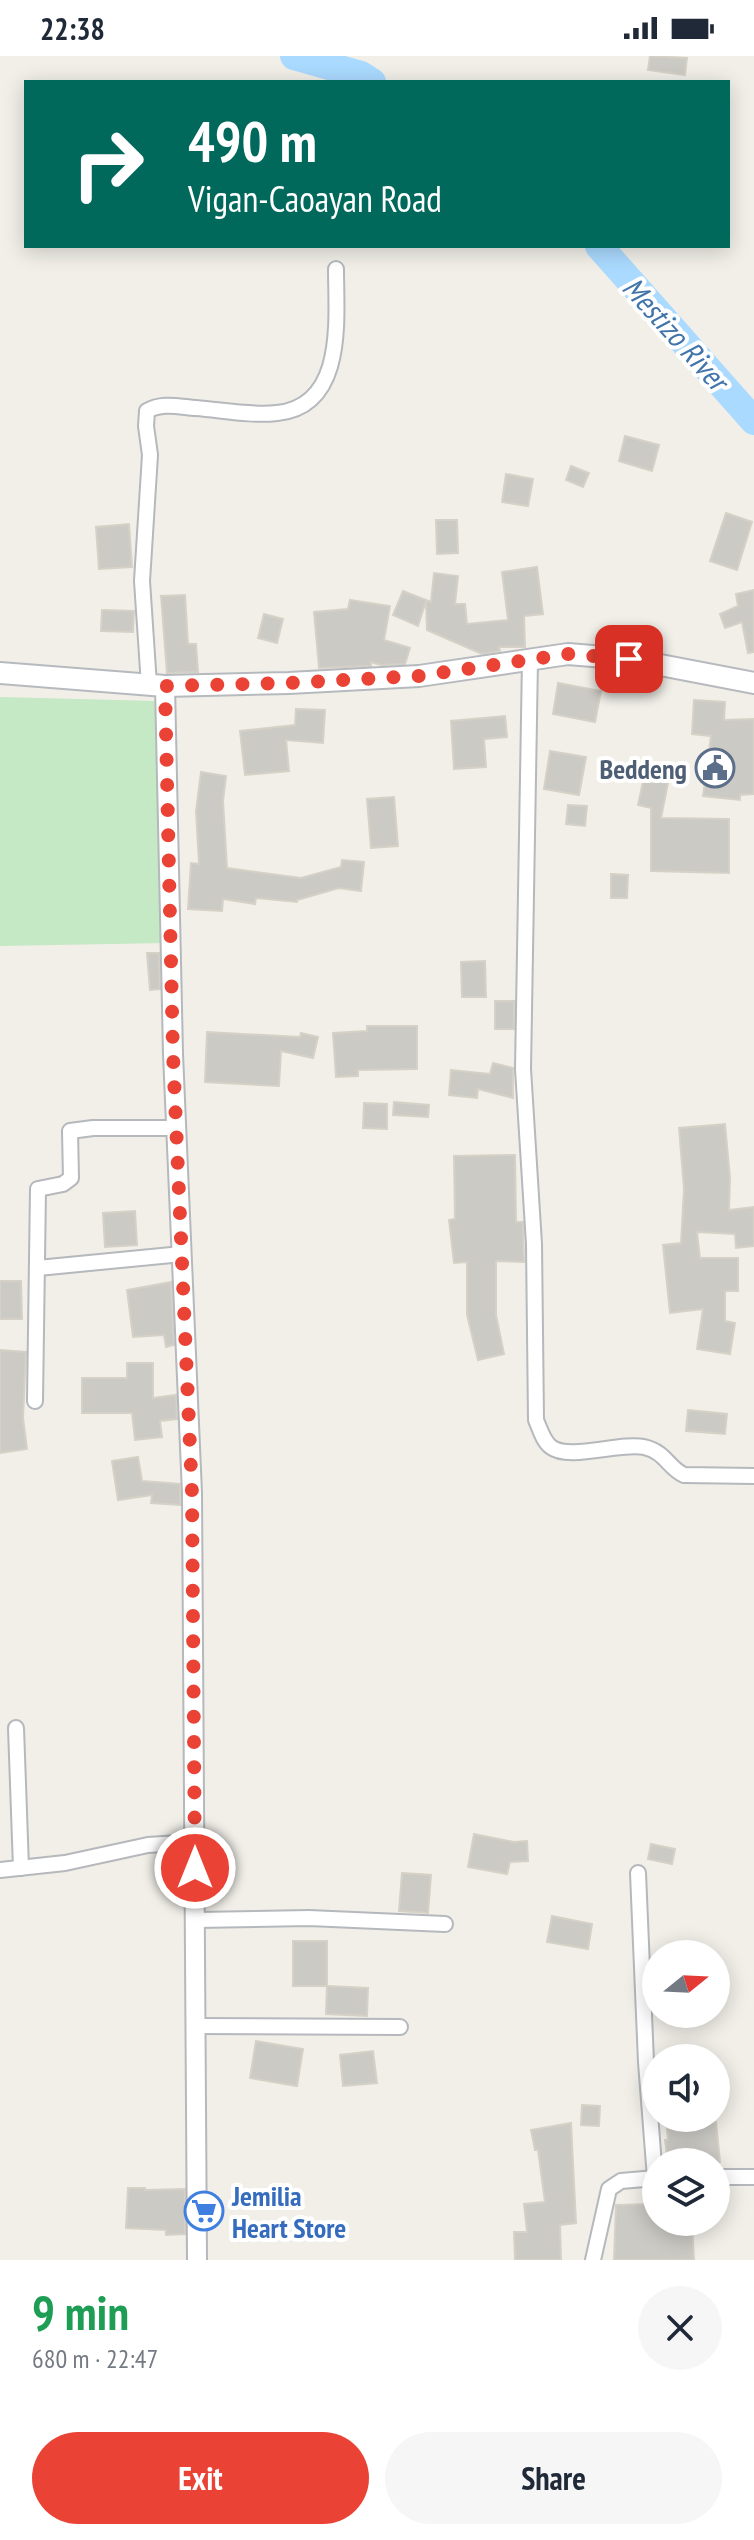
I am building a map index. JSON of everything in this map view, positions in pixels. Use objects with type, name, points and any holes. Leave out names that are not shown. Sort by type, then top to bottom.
[{"type":"main road","points":[[0,673],[157,686],[289,683],[419,676],[568,654],[602,656],[754,683]]},
{"type":"street","points":[[197,2260],[192,1493],[157,686],[142,581],[150,455],[147,411],[165,405],[274,414],[304,406],[324,385],[332,363],[336,334],[336,269]]},
{"type":"street","points":[[530,660],[523,1069],[534,1244],[536,1420],[552,1448],[567,1452],[646,1447],[666,1457],[676,1472],[684,1475],[754,1476]]},
{"type":"street","points":[[35,1401],[36,1193],[41,1187],[63,1184],[71,1178],[70,1131],[177,1128]]},
{"type":"street","points":[[38,1268],[182,1254]]},
{"type":"street","points":[[16,1728],[21,1868]]},
{"type":"street","points":[[0,1870],[101,1857],[148,1845],[195,1842]]},
{"type":"street","points":[[638,1873],[645,2047],[653,2148]]},
{"type":"street","points":[[196,1920],[309,1918],[445,1924]]},
{"type":"street","points":[[197,2026],[400,2027]]},
{"type":"street","points":[[730,2177],[754,2177]]},
{"type":"street","points":[[593,2260],[609,2189],[621,2181],[642,2179]]},
{"type":"green space","points":[[0,697],[156,701],[166,943],[0,946]]},
{"type":"building","points":[[650,56],[687,58],[685,75],[648,70]]},
{"type":"building","points":[[625,436],[659,445],[652,471],[619,461]]},
{"type":"building","points":[[571,466],[589,473],[583,487],[566,480]]},
{"type":"building","points":[[506,474],[533,479],[528,506],[502,502]]},
{"type":"building","points":[[726,513],[752,522],[737,570],[710,561]]},
{"type":"building","points":[[436,520],[457,520],[458,553],[437,554]]},
{"type":"building","points":[[129,524],[132,567],[99,569],[96,527]]},
{"type":"building","points":[[537,567],[543,614],[524,616],[525,647],[499,647],[500,651],[482,654],[427,630],[426,601],[418,626],[393,615],[403,591],[431,602],[434,573],[458,576],[455,604],[465,604],[467,624],[508,620],[502,572]]},
{"type":"building","points":[[754,590],[754,652],[748,653],[742,622],[725,628],[720,614],[738,606],[736,594]]},
{"type":"building","points":[[185,595],[188,644],[196,644],[198,672],[167,673],[161,596]]},
{"type":"building","points":[[350,600],[390,606],[384,640],[410,648],[405,664],[381,665],[371,662],[371,666],[319,668],[314,612],[348,609]]},
{"type":"building","points":[[102,610],[134,611],[133,632],[101,631]]},
{"type":"building","points":[[264,614],[283,619],[277,643],[258,638]]},
{"type":"building","points":[[558,683],[601,691],[595,722],[553,714]]},
{"type":"building","points":[[694,700],[725,702],[724,720],[754,719],[754,794],[740,795],[740,800],[703,796],[711,736],[692,734]]},
{"type":"building","points":[[296,709],[325,710],[323,743],[286,740],[289,771],[245,775],[240,731],[295,725]]},
{"type":"building","points":[[505,716],[507,737],[484,739],[486,767],[454,769],[451,721]]},
{"type":"building","points":[[550,751],[586,757],[579,795],[544,789]]},
{"type":"building","points":[[647,763],[671,768],[661,818],[729,819],[729,873],[651,871],[651,808],[638,805]]},
{"type":"building","points":[[201,772],[226,776],[223,801],[227,868],[301,878],[341,867],[342,860],[364,862],[361,891],[339,888],[297,902],[256,898],[255,904],[223,899],[222,911],[188,909],[191,863],[199,864],[196,811]]},
{"type":"building","points":[[394,797],[398,846],[371,848],[367,799]]},
{"type":"building","points":[[568,805],[587,806],[585,826],[566,824]]},
{"type":"building","points":[[611,874],[628,875],[627,898],[611,898]]},
{"type":"building","points":[[147,953],[159,953],[160,989],[150,990]]},
{"type":"building","points":[[485,961],[486,997],[462,997],[461,962]]},
{"type":"building","points":[[495,1001],[514,1001],[514,1029],[495,1029]]},
{"type":"building","points":[[367,1026],[417,1026],[417,1069],[358,1070],[358,1076],[336,1077],[333,1033],[367,1031]]},
{"type":"building","points":[[207,1032],[300,1037],[301,1033],[318,1037],[313,1058],[281,1051],[279,1086],[205,1082]]},
{"type":"building","points":[[493,1063],[513,1068],[513,1098],[478,1089],[477,1098],[449,1095],[451,1070],[490,1074]]},
{"type":"building","points":[[394,1102],[429,1105],[428,1117],[393,1115]]},
{"type":"building","points":[[364,1103],[387,1104],[387,1129],[363,1128]]},
{"type":"building","points":[[725,1124],[730,1178],[729,1210],[754,1207],[754,1246],[736,1248],[735,1234],[697,1232],[700,1258],[738,1258],[738,1291],[725,1291],[725,1321],[735,1323],[730,1354],[697,1349],[703,1309],[670,1313],[663,1245],[681,1243],[684,1189],[679,1128]]},
{"type":"building","points":[[515,1155],[516,1222],[523,1222],[524,1262],[496,1261],[496,1315],[504,1354],[478,1360],[467,1315],[467,1262],[454,1263],[449,1220],[455,1219],[454,1156]]},
{"type":"building","points":[[135,1211],[137,1245],[105,1247],[103,1213]]},
{"type":"building","points":[[0,1281],[21,1281],[22,1319],[0,1319]]},
{"type":"building","points":[[171,1282],[174,1345],[166,1347],[164,1335],[133,1337],[127,1290]]},
{"type":"building","points":[[0,1350],[26,1352],[23,1418],[27,1449],[0,1453]]},
{"type":"building","points":[[127,1363],[153,1363],[153,1398],[176,1395],[177,1419],[160,1421],[162,1437],[135,1440],[132,1413],[82,1413],[82,1378],[127,1378]]},
{"type":"building","points":[[688,1410],[727,1414],[725,1434],[686,1431]]},
{"type":"building","points":[[138,1457],[142,1481],[180,1484],[180,1505],[151,1503],[152,1495],[118,1500],[112,1461]]},
{"type":"building","points":[[474,1834],[514,1842],[527,1841],[528,1861],[510,1862],[507,1874],[468,1867]]},
{"type":"building","points":[[651,1844],[675,1849],[672,1864],[648,1859]]},
{"type":"building","points":[[402,1873],[431,1875],[428,1913],[399,1911]]},
{"type":"building","points":[[552,1916],[592,1924],[588,1949],[547,1942]]},
{"type":"building","points":[[293,1941],[327,1941],[327,1986],[293,1986]]},
{"type":"building","points":[[327,1986],[368,1988],[367,2016],[326,2014]]},
{"type":"building","points":[[256,2041],[303,2049],[297,2086],[250,2078]]},
{"type":"building","points":[[373,2051],[377,2083],[343,2086],[340,2055]]},
{"type":"building","points":[[582,2105],[600,2106],[599,2126],[581,2125]]},
{"type":"building","points":[[571,2123],[576,2223],[560,2225],[561,2260],[515,2260],[514,2232],[527,2232],[524,2204],[545,2202],[538,2150],[535,2150],[531,2130]]},
{"type":"building","points":[[667,2132],[717,2132],[719,2148],[666,2148],[665,2140],[668,2140]]},
{"type":"building","points":[[128,2188],[185,2189],[185,2234],[166,2235],[166,2230],[126,2228]]},
{"type":"building","points":[[642,2204],[642,2236],[693,2236],[694,2260],[614,2260],[616,2205]]},
{"type":"waterway","name":"Mestizo River","points":[[294,56],[369,80]]},
{"type":"waterway","name":"Mestizo River","points":[[601,248],[754,421]]},
{"type":"place","name":"Beddeng","points":[[715,768]]},
{"type":"place","name":"Jemilia Heart Store","points":[[204,2211]]},
{"type":"route","points":[[195,1868],[192,1493],[173,1054],[165,686],[419,676],[568,654],[629,659]]}]
